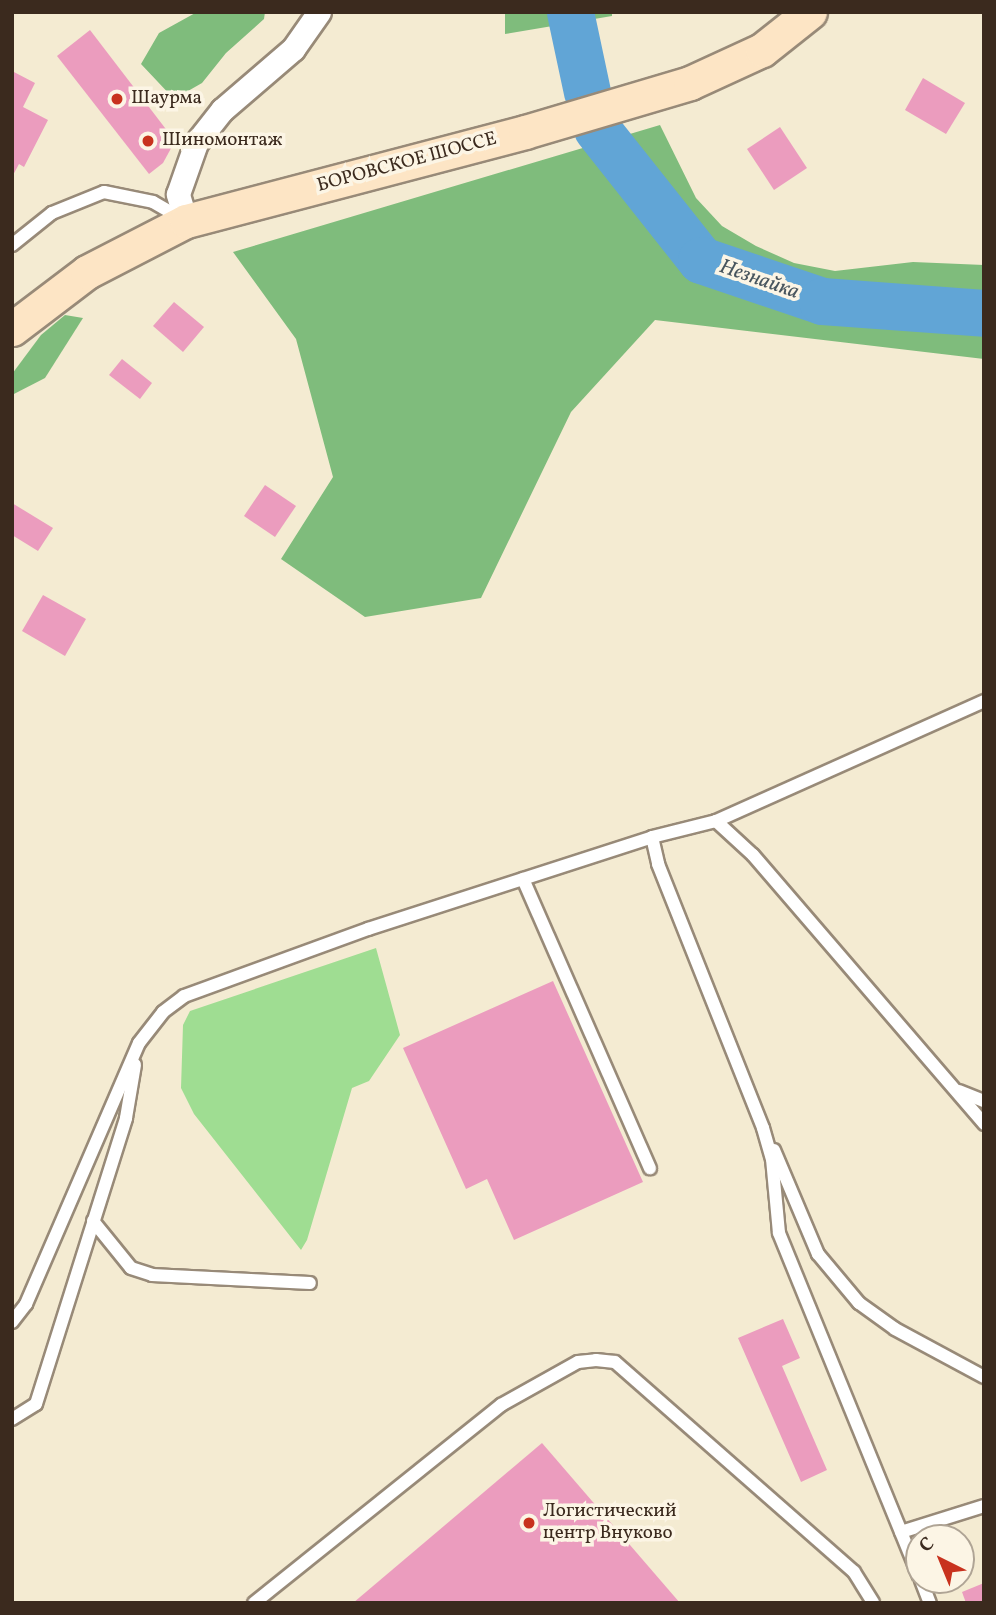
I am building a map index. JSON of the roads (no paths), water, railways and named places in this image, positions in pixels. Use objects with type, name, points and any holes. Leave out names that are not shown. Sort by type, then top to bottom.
[{"type":"main road","name":"БОРОВСКОЕ ШОССЕ","points":[[12,329],[87,272],[186,220],[525,132],[663,91],[750,56],[810,12]]},
{"type":"street","points":[[186,220],[178,194],[196,143],[222,110],[293,49],[319,12]]},
{"type":"lane","points":[[12,245],[52,213],[104,192],[153,202],[186,220]]},
{"type":"lane","points":[[12,1322],[26,1304],[139,1043],[163,1012],[184,996],[523,879],[652,837],[716,821],[984,701]]},
{"type":"lane","points":[[716,821],[753,855],[984,1124]]},
{"type":"lane","points":[[652,837],[658,864],[763,1128],[818,1254],[859,1303],[895,1329],[984,1377]]},
{"type":"lane","points":[[523,879],[650,1168]]},
{"type":"lane","points":[[12,1419],[36,1404],[126,1118],[139,1043]]},
{"type":"lane","points":[[955,1089],[984,1101]]},
{"type":"lane","points":[[763,1128],[772,1159],[779,1233],[905,1541]]},
{"type":"lane","points":[[93,1221],[131,1268],[152,1275],[310,1283]]},
{"type":"lane","points":[[254,1603],[501,1405],[578,1362],[596,1360],[615,1362],[854,1572],[873,1603]]},
{"type":"lane","points":[[901,1531],[984,1506]]},
{"type":"waterway","name":"Незнайка","points":[[570,12],[587,92]]},
{"type":"waterway","name":"Незнайка","points":[[597,129],[701,260],[822,301],[984,313]]},
{"type":"place","name":"Шаурма","points":[[117,99]]},
{"type":"place","name":"Шиномонтаж","points":[[148,141]]},
{"type":"place","name":"Логистический центр Внуково","points":[[529,1523]]}]
